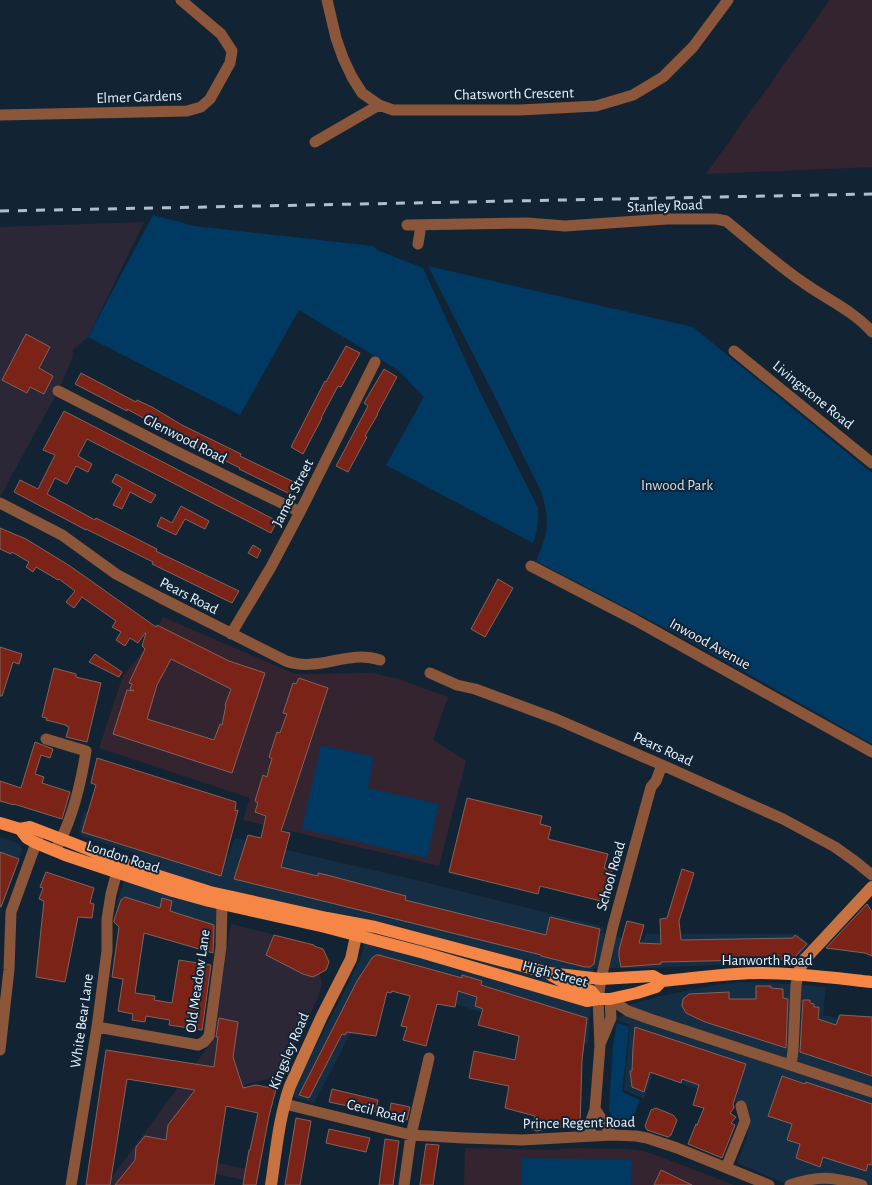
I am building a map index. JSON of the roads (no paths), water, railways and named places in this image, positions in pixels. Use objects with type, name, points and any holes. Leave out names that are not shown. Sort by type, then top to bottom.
[{"type":"main road","name":"London Road","points":[[0,823],[20,829],[30,827],[39,837],[118,867],[173,891],[222,899]]},
{"type":"main road","name":"High Street","points":[[222,899],[358,930],[424,954],[587,1001],[604,999]]},
{"type":"main road","name":"High Street","points":[[358,930],[375,927],[549,973],[601,979]]},
{"type":"main road","points":[[549,973],[565,983],[591,991],[604,999]]},
{"type":"main road","name":"Hanworth Road","points":[[601,979],[653,976],[662,981],[753,974],[813,976],[872,982]]},
{"type":"main road","name":"Hanworth Road","points":[[604,999],[656,987],[662,981]]},
{"type":"street","name":"Elmer Gardens","points":[[0,115],[187,111],[201,107],[210,99],[222,78],[230,63],[232,51],[221,34],[181,0]]},
{"type":"street","name":"Chatsworth Crescent","points":[[327,0],[336,38],[352,77],[362,93],[379,105],[394,110],[520,110],[596,106],[633,95],[664,77],[693,47],[728,0]]},
{"type":"street","points":[[316,142],[379,105]]},
{"type":"street","name":"Stanley Road","points":[[407,225],[527,222],[565,226],[666,220],[716,219],[726,221],[802,283],[852,314],[866,324],[872,332]]},
{"type":"street","points":[[418,244],[421,225]]},
{"type":"street","name":"Livingstone Road","points":[[734,351],[872,463]]},
{"type":"street","name":"James Street","points":[[231,634],[271,568],[375,362]]},
{"type":"street","name":"Glenwood Road","points":[[58,390],[175,452],[300,512]]},
{"type":"street","name":"Pears Road","points":[[0,503],[62,535],[116,574],[286,661],[296,665],[315,664],[355,656],[370,656],[380,660]]},
{"type":"street","name":"Inwood Avenue","points":[[531,566],[644,625],[872,752]]},
{"type":"street","name":"Pears Road","points":[[430,674],[457,684],[475,688],[556,719],[783,819],[835,846],[872,875]]},
{"type":"street","points":[[46,738],[86,751],[81,780],[70,819],[58,845]]},
{"type":"street","name":"School Road","points":[[590,1135],[591,1121],[595,1109],[600,1046],[598,1015],[604,999],[601,979],[612,926],[651,787],[656,781],[662,765]]},
{"type":"street","points":[[0,1050],[4,970],[11,912],[39,837]]},
{"type":"street","name":"White Bear Lane","points":[[70,1185],[97,1028],[107,951],[107,919],[118,867]]},
{"type":"street","points":[[791,1065],[796,985],[801,966],[862,896],[871,892]]},
{"type":"street","name":"Old Meadow Lane","points":[[97,1028],[198,1045],[204,1042],[209,1036],[221,947],[222,899]]},
{"type":"street","name":"Kingsley Road","points":[[270,1185],[278,1134],[290,1086],[351,959],[358,930]]},
{"type":"street","name":"High Street","points":[[604,999],[628,1011],[872,1092]]},
{"type":"street","points":[[411,1134],[429,1058]]},
{"type":"street","name":"Cecil Road","points":[[285,1104],[411,1134],[404,1185]]},
{"type":"street","points":[[726,1168],[745,1121],[741,1106]]},
{"type":"street","points":[[595,1109],[612,1135]]},
{"type":"street","name":"Prince Regent Road","points":[[411,1134],[522,1140],[590,1135],[636,1136],[647,1138],[769,1185]]},
{"type":"street","points":[[790,1185],[812,1178],[826,1177],[862,1185]]},
{"type":"railway","points":[[0,211],[872,194]]},
{"type":"park label","name":"Inwood Park","points":[[677,485]]}]
